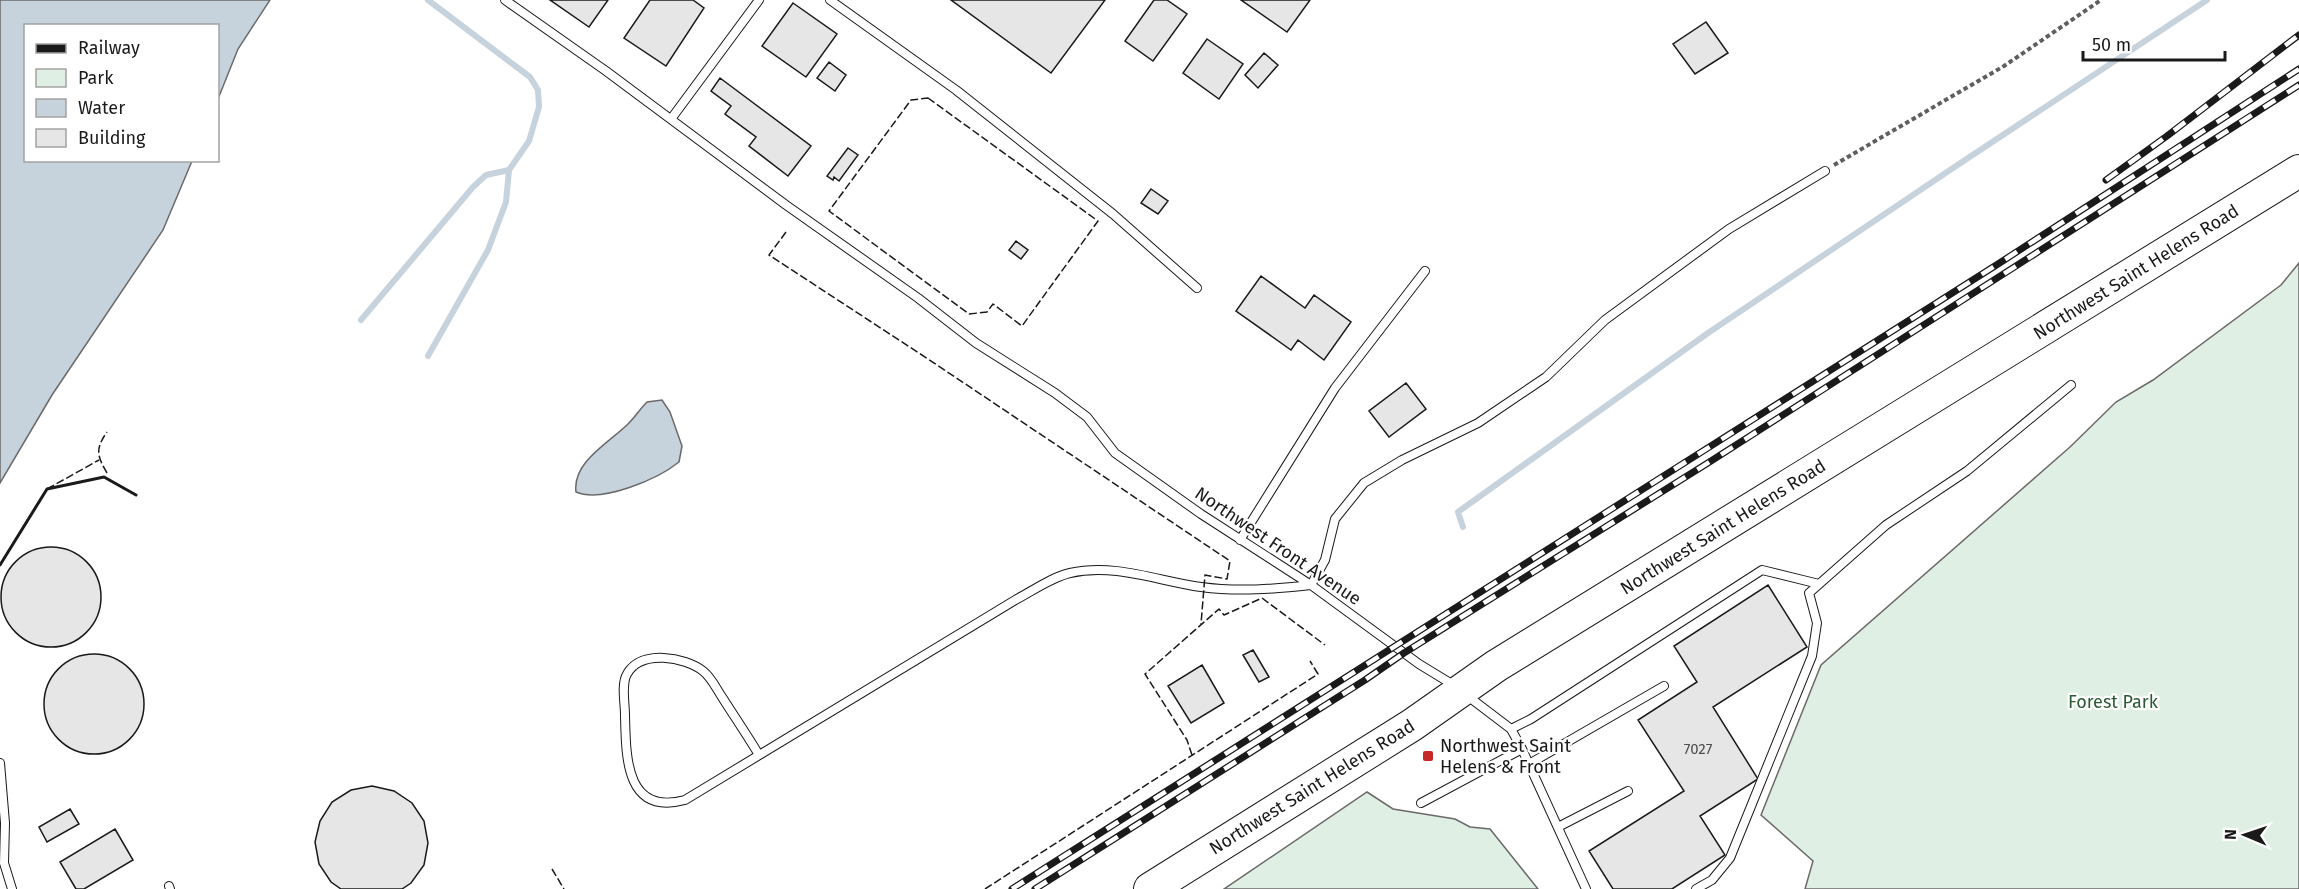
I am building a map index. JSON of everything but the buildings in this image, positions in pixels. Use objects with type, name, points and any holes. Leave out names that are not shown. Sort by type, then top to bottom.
[{"type":"highway","name":"Northwest Saint Helens Road","points":[[1150,889],[1412,725],[1506,660],[2299,171]]},
{"type":"lane","name":"Northwest Front Avenue","points":[[505,0],[786,205],[918,298],[976,343],[1087,417],[1115,453],[1201,514],[1311,585],[1419,664],[1462,691],[1511,729]]},
{"type":"lane","points":[[671,119],[759,0]]},
{"type":"lane","points":[[830,0],[965,97],[1113,214],[1197,288]]},
{"type":"lane","points":[[759,755],[704,671],[675,659],[662,658],[641,662],[627,674],[625,685],[626,752],[629,770],[643,795],[654,801],[671,804],[685,800],[1017,599],[1068,573],[1092,570],[1123,571],[1201,587],[1252,591],[1311,585],[1325,560],[1335,519],[1364,483],[1402,460],[1478,423],[1546,377],[1605,320],[1729,229],[1826,171]]},
{"type":"lane","points":[[1240,540],[1335,388],[1425,271]]},
{"type":"lane","points":[[1696,889],[1712,880],[1730,858],[1812,656],[1817,623],[1809,593],[1886,525],[1967,471],[2071,385]]},
{"type":"lane","points":[[1586,889],[1511,729],[1540,713],[1762,570],[1819,584]]},
{"type":"lane","points":[[1529,764],[1664,686]]},
{"type":"lane","points":[[1421,803],[1522,749]]},
{"type":"lane","points":[[0,763],[5,824],[2,863],[12,889]]},
{"type":"lane","points":[[1557,827],[1628,791]]},
{"type":"path","points":[[1826,171],[2004,66],[2101,0]]},
{"type":"green space","name":"Forest Park","points":[[2299,263],[2299,889],[1805,889],[1813,861],[1761,815],[1821,665],[2070,447],[2116,402],[2153,380],[2281,285]]},
{"type":"green space","points":[[1367,792],[1393,809],[1455,819],[1470,827],[1490,829],[1538,889],[1224,889]]},
{"type":"water","points":[[0,0],[270,0],[238,49],[219,96],[219,24],[24,24],[24,162],[192,162],[163,230],[52,395],[0,483]]},
{"type":"water","points":[[662,400],[670,412],[682,446],[679,462],[670,469],[629,488],[587,495],[576,492],[576,481],[586,462],[628,424],[647,402]]},
{"type":"waterway","points":[[428,0],[530,77],[538,90],[539,107],[529,141],[509,170],[506,202],[488,250],[428,356]]},
{"type":"waterway","points":[[1463,527],[1458,512],[1708,333],[2207,0]]},
{"type":"waterway","points":[[361,320],[473,187],[486,175],[509,170]]},
{"type":"railway","points":[[2106,180],[2299,35]]},
{"type":"railway","points":[[1012,889],[1998,264],[2299,69]]},
{"type":"railway","points":[[1035,889],[2299,85]]},
{"type":"fence","points":[[928,98],[1098,221],[1022,326],[993,304],[987,312],[969,314],[829,211],[911,100],[928,98]]},
{"type":"fence","points":[[786,232],[769,255],[1230,561],[1227,579],[1205,575],[1201,624]]},
{"type":"fence","points":[[107,432],[99,452],[107,473]]},
{"type":"fence","points":[[47,489],[99,460]]},
{"type":"fence","points":[[1192,755],[1187,740],[1145,674],[1219,609],[1224,615],[1262,598],[1325,645]]},
{"type":"fence","points":[[985,889],[1318,674],[1310,661]]},
{"type":"fence","points":[[552,869],[564,889]]},
{"type":"wall","points":[[0,565],[47,489],[104,477],[136,495]]},
{"type":"place","name":"Northwest Saint Helens & Front","points":[[1428,756]]}]
